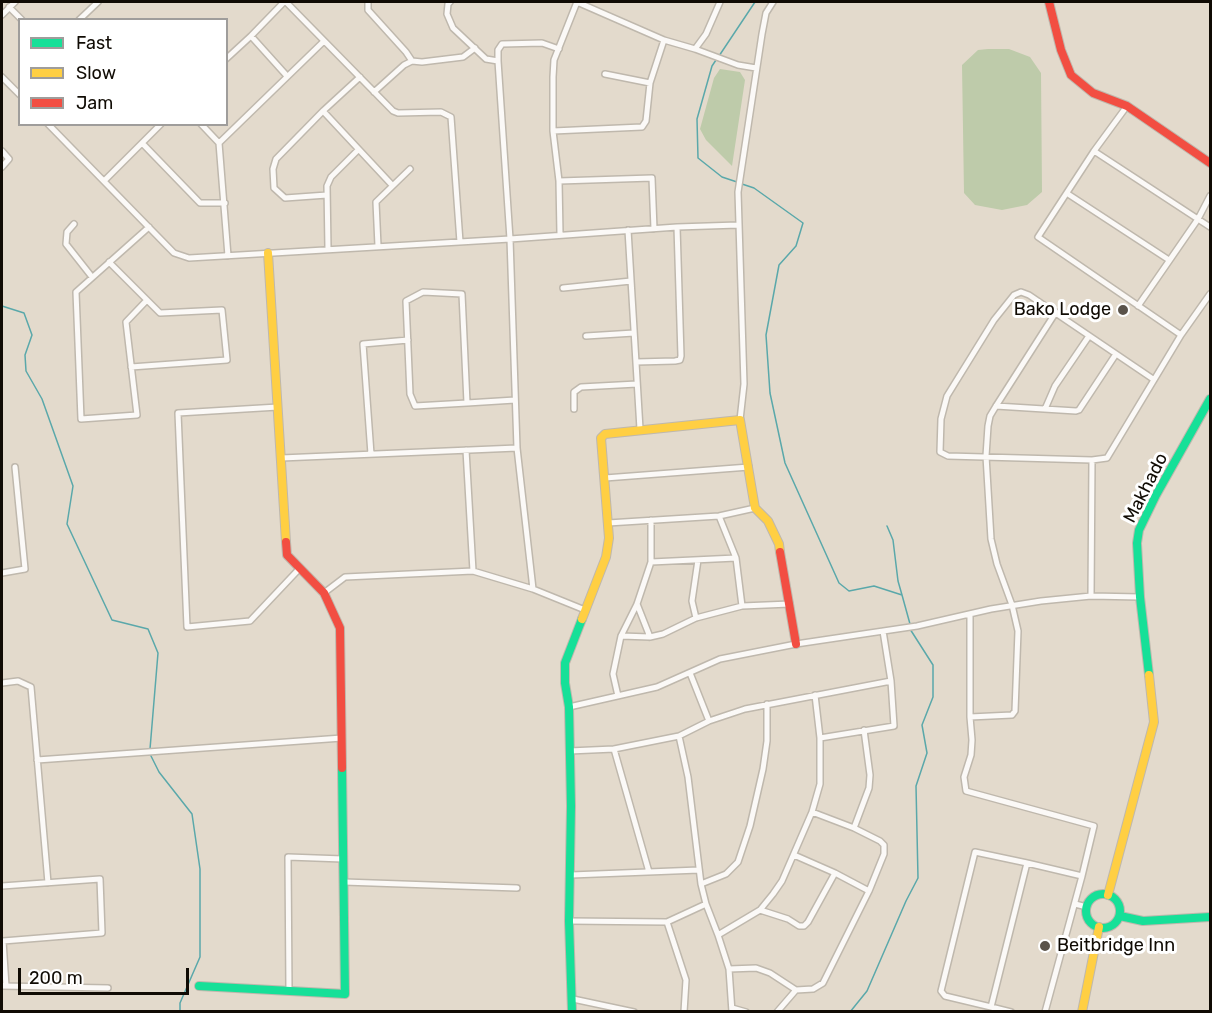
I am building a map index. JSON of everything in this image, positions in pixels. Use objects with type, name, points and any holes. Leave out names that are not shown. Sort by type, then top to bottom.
[{"type":"street","points":[[2,15],[15,2]]},
{"type":"street","points":[[81,18],[98,2]]},
{"type":"street","points":[[228,57],[287,2],[323,42],[393,111],[398,113],[441,112],[451,117],[460,242]]},
{"type":"street","points":[[368,2],[368,10],[412,61]]},
{"type":"street","points":[[450,2],[447,14],[453,28],[486,59],[498,62]]},
{"type":"street","points":[[560,234],[559,181],[553,131],[554,60],[576,2],[664,40],[738,65],[756,68]]},
{"type":"street","points":[[695,49],[706,34],[719,2]]},
{"type":"street","points":[[772,2],[766,13],[756,68],[738,192],[744,384],[740,420],[755,508],[768,521],[779,544],[796,644]]},
{"type":"street","points":[[1049,2],[1061,50],[1071,75],[1093,93],[1127,106],[1210,163]]},
{"type":"street","points":[[9,7],[20,18]]},
{"type":"street","points":[[251,36],[287,76]]},
{"type":"street","points":[[553,131],[642,127],[646,122],[650,83],[664,40]]},
{"type":"street","points":[[219,143],[323,42]]},
{"type":"street","points":[[533,589],[518,448],[510,239],[498,50],[502,44],[542,43],[559,49]]},
{"type":"street","points":[[374,92],[404,65],[412,61],[463,57],[475,48]]},
{"type":"street","points":[[605,74],[650,83]]},
{"type":"street","points":[[2,76],[18,93]]},
{"type":"street","points":[[327,195],[285,198],[274,188],[273,169],[276,159],[360,77]]},
{"type":"street","points":[[1127,106],[1094,151],[1038,237],[1181,335]]},
{"type":"street","points":[[323,111],[392,185]]},
{"type":"street","points":[[50,126],[174,253],[189,258],[738,225]]},
{"type":"street","points":[[104,181],[159,126]]},
{"type":"street","points":[[203,126],[219,143],[228,256]]},
{"type":"street","points":[[142,143],[200,203],[225,202]]},
{"type":"street","points":[[328,249],[327,186],[331,177],[358,150]]},
{"type":"street","points":[[2,151],[9,159],[2,167]]},
{"type":"street","points":[[1094,151],[1210,227]]},
{"type":"street","points":[[378,246],[376,202],[410,169]]},
{"type":"street","points":[[559,181],[652,177],[654,229]]},
{"type":"street","points":[[1068,194],[1169,260]]},
{"type":"street","points":[[1138,306],[1198,219],[1210,196]]},
{"type":"street","points":[[74,224],[67,231],[66,244],[92,277]]},
{"type":"street","points":[[147,300],[126,322],[137,415],[81,419],[76,292],[148,227]]},
{"type":"street","points":[[636,362],[680,360],[677,227]]},
{"type":"street","points":[[628,230],[640,429]]},
{"type":"street","points":[[199,986],[345,994],[340,628],[324,593],[287,555],[268,253]]},
{"type":"street","points":[[109,262],[160,313],[222,310],[227,360],[131,367]]},
{"type":"street","points":[[563,288],[631,281]]},
{"type":"street","points":[[467,403],[462,294],[423,292],[406,302],[410,394],[415,406],[467,403],[515,400]]},
{"type":"street","points":[[1153,379],[1056,312],[1021,292],[1014,295],[994,320],[947,396],[941,419],[940,452],[948,456],[1092,460],[1107,458],[1153,379],[1210,294]]},
{"type":"street","points":[[970,717],[1010,716],[1015,711],[1017,631],[1012,605],[997,564],[991,539],[986,456],[990,416],[1056,312]]},
{"type":"street","points":[[586,336],[634,333]]},
{"type":"street","points":[[1045,410],[1055,386],[1089,336]]},
{"type":"street","points":[[370,454],[363,344],[408,340]]},
{"type":"street","points":[[996,406],[1079,410],[1116,354]]},
{"type":"street","points":[[574,409],[574,392],[581,387],[637,384]]},
{"type":"street","name":"Makhado","points":[[1108,895],[1154,722],[1140,597],[1137,543],[1139,530],[1210,399]]},
{"type":"street","points":[[278,407],[178,413],[187,627],[250,621],[300,568]]},
{"type":"street","points":[[572,1011],[569,921],[571,875],[569,707],[565,683],[565,663],[606,557],[609,538],[602,436],[640,429],[740,420]]},
{"type":"street","points":[[281,459],[518,448]]},
{"type":"street","points":[[466,450],[473,571]]},
{"type":"street","points":[[1091,596],[1092,460]]},
{"type":"street","points":[[2,573],[26,569],[15,467]]},
{"type":"street","points":[[605,478],[749,468]]},
{"type":"street","points":[[608,523],[719,516],[755,508]]},
{"type":"street","points":[[719,516],[736,558],[742,606]]},
{"type":"street","points":[[618,696],[614,674],[621,636],[637,604],[651,562],[651,520]]},
{"type":"street","points":[[651,562],[736,558]]},
{"type":"street","points":[[696,618],[692,601],[698,560]]},
{"type":"street","points":[[324,593],[345,577],[473,571],[533,589],[585,610]]},
{"type":"street","points":[[569,707],[657,687],[720,659],[796,644],[917,626],[1012,605],[1091,596],[1140,597]]},
{"type":"street","points":[[637,604],[650,637]]},
{"type":"street","points":[[621,636],[650,637],[663,634],[696,618],[742,606],[790,604]]},
{"type":"street","points":[[970,614],[972,740],[971,755],[964,777],[966,791],[1094,825],[1045,1011]]},
{"type":"street","points":[[820,738],[894,726],[891,681],[883,631]]},
{"type":"street","points":[[690,673],[709,721]]},
{"type":"street","points":[[2,683],[18,681],[31,687],[48,883]]},
{"type":"street","points":[[569,751],[614,749],[679,736],[709,721],[767,704],[891,681]]},
{"type":"street","points":[[718,936],[760,910],[782,881],[812,812],[820,784],[820,738],[814,695]]},
{"type":"street","points":[[701,884],[726,874],[738,862],[750,826],[764,769],[767,704]]},
{"type":"street","points":[[854,828],[869,788],[870,775],[864,730]]},
{"type":"street","points":[[679,736],[688,777],[701,884],[729,969],[732,1010],[746,1011]]},
{"type":"street","points":[[37,760],[342,738]]},
{"type":"street","points":[[614,749],[649,872]]},
{"type":"street","points":[[729,969],[763,970],[796,990],[813,989],[823,983],[869,891],[885,849],[880,841],[812,812]]},
{"type":"street","points":[[1011,1011],[945,996],[941,987],[975,852],[1082,876]]},
{"type":"street","points":[[794,855],[869,891]]},
{"type":"street","points":[[289,991],[288,857],[343,859]]},
{"type":"street","points":[[991,1007],[1027,863]]},
{"type":"street","points":[[571,875],[699,870]]},
{"type":"street","points":[[760,910],[804,926],[835,873]]},
{"type":"street","points":[[2,886],[100,879],[102,933],[3,941],[4,986],[108,988]]},
{"type":"street","points":[[344,882],[517,888]]},
{"type":"street","points":[[1108,895],[1117,901],[1120,915],[1110,927],[1099,927],[1092,924],[1088,918],[1087,907],[1097,896],[1108,895]]},
{"type":"street","points":[[569,921],[668,922],[706,904]]},
{"type":"street","points":[[1075,904],[1087,907]]},
{"type":"street","points":[[1120,915],[1143,921],[1210,917]]},
{"type":"street","points":[[668,922],[686,981],[684,1011]]},
{"type":"street","points":[[1082,1011],[1092,952],[1099,927]]},
{"type":"street","points":[[777,1011],[796,990]]},
{"type":"street","points":[[573,999],[634,1011]]},
{"type":"green space","points":[[1009,49],[1030,57],[1041,73],[1042,192],[1027,205],[1002,210],[975,205],[964,193],[962,65],[978,50]]},
{"type":"green space","points":[[720,69],[740,72],[745,80],[732,166],[706,140],[700,129],[714,78]]},
{"type":"waterway","points":[[719,56],[755,2]]},
{"type":"waterway","points":[[716,60],[712,66],[697,119],[698,158],[722,177],[737,182]]},
{"type":"waterway","points":[[742,184],[754,188],[803,223],[796,246],[779,265],[766,335],[770,393],[785,463],[839,583],[849,591],[874,586],[902,595],[910,624]]},
{"type":"waterway","points":[[2,306],[24,313],[32,335],[25,355],[26,371],[42,399],[73,486],[67,524],[112,620],[148,629],[158,653],[150,749]]},
{"type":"waterway","points":[[887,526],[893,540],[902,595]]},
{"type":"waterway","points":[[850,1012],[867,991],[918,878],[916,786],[927,753],[922,725],[933,697],[933,665],[910,629]]},
{"type":"waterway","points":[[150,754],[159,772],[192,814],[200,869],[200,957],[180,1003],[180,1012]]},
{"type":"traffic: fast","points":[[1149,675],[1140,597],[1137,543],[1139,530],[1210,399]]},
{"type":"traffic: fast","points":[[572,1012],[569,921],[571,806],[569,707],[565,683],[565,663],[582,619]]},
{"type":"traffic: fast","points":[[199,986],[345,994],[342,768]]},
{"type":"traffic: fast","points":[[1103,894],[1115,899],[1120,911],[1115,923],[1103,928],[1091,923],[1086,911],[1091,899],[1103,894]]},
{"type":"traffic: fast","points":[[1120,916],[1143,921],[1210,917]]},
{"type":"traffic: slow","points":[[268,253],[286,542]]},
{"type":"traffic: slow","points":[[582,619],[606,557],[609,538],[601,438],[605,434],[740,420],[755,508],[768,521],[779,544],[780,552]]},
{"type":"traffic: slow","points":[[1108,895],[1154,722],[1149,675]]},
{"type":"traffic: slow","points":[[1082,1012],[1099,927]]},
{"type":"traffic: jam","points":[[1049,2],[1061,50],[1071,75],[1093,93],[1127,106],[1210,163]]},
{"type":"traffic: jam","points":[[286,542],[287,555],[324,593],[340,628],[342,768]]},
{"type":"traffic: jam","points":[[780,552],[796,644]]},
{"type":"place","name":"Bako Lodge","points":[[1123,310]]},
{"type":"place","name":"Beitbridge Inn","points":[[1045,946]]}]
